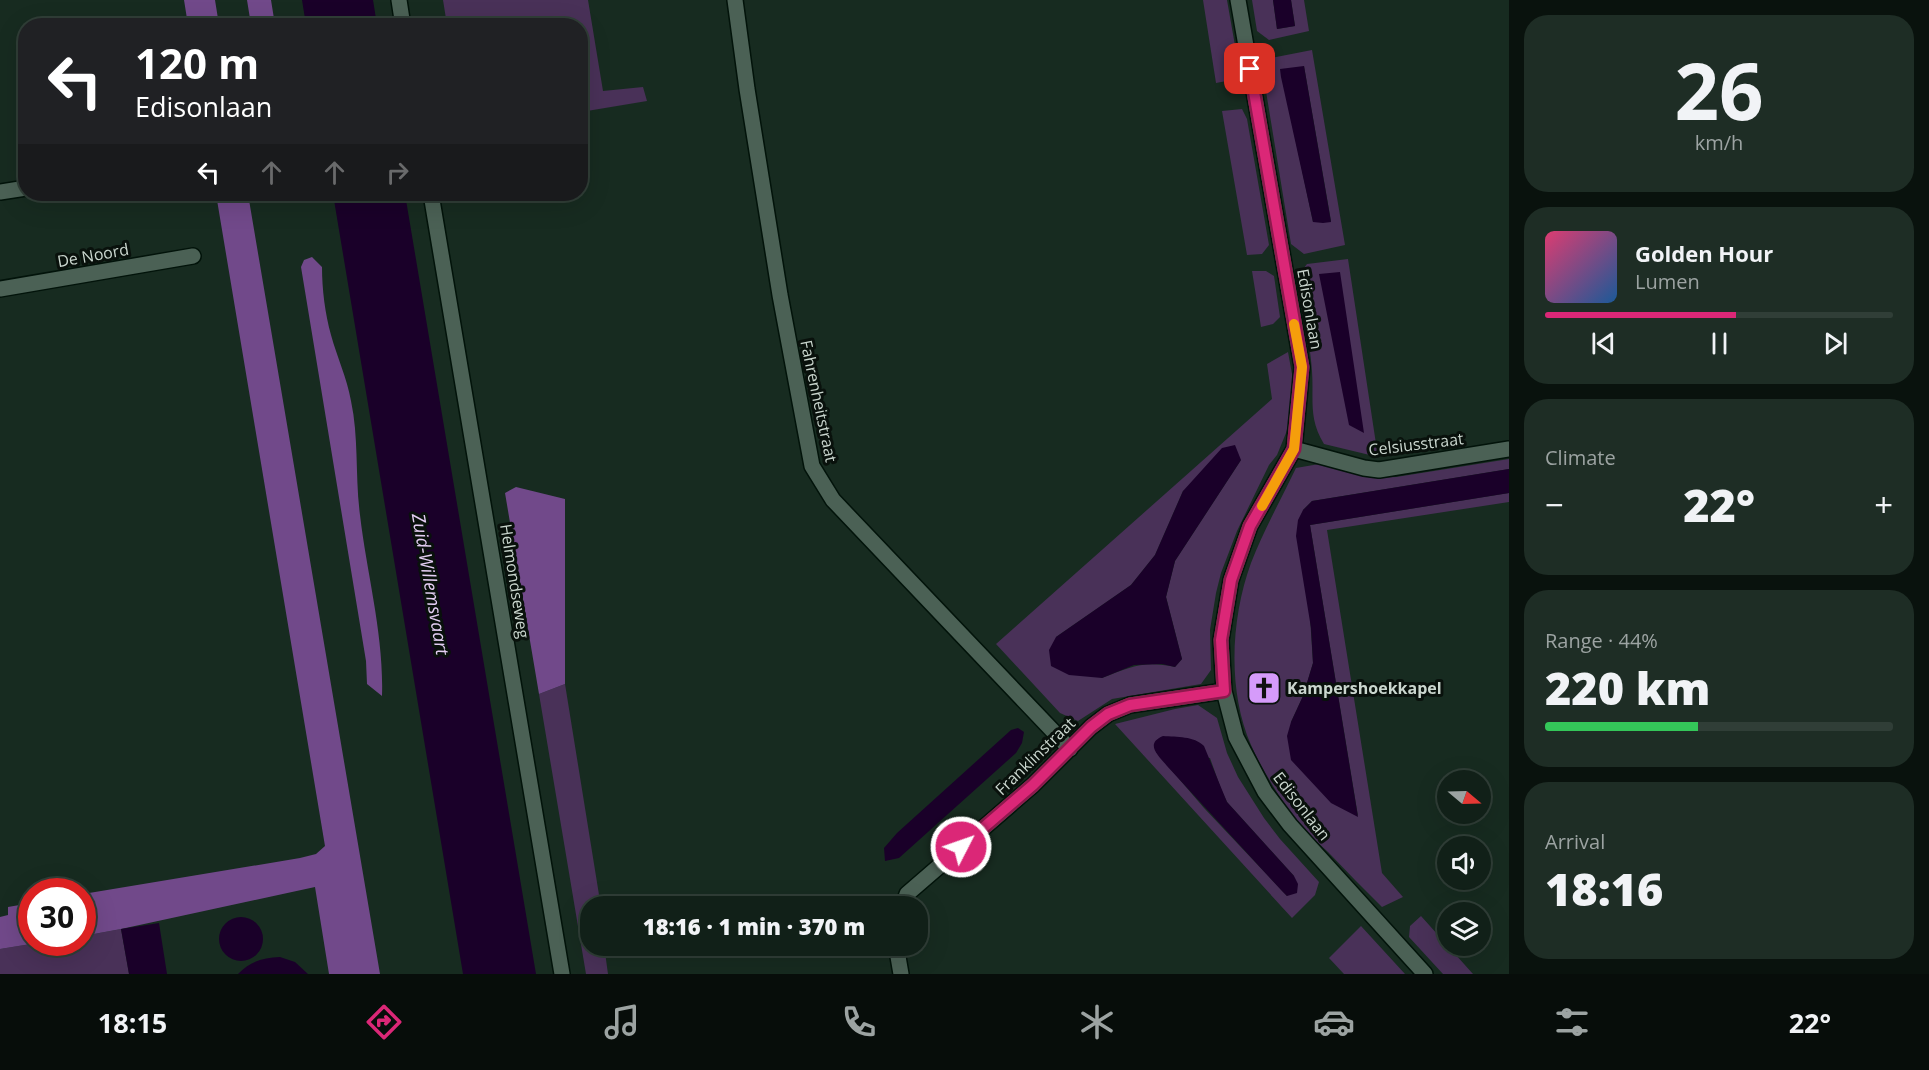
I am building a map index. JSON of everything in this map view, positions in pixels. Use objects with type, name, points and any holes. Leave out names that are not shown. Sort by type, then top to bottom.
[{"type":"street","points":[[399,0],[402,18]]},
{"type":"street","name":"Fahrenheitstraat","points":[[735,0],[778,283],[812,466],[833,500],[1070,749]]},
{"type":"street","name":"Edisonlaan","points":[[1238,0],[1302,367],[1294,449],[1250,526],[1231,580],[1221,640],[1224,691],[1236,737],[1266,792],[1290,825],[1425,974]]},
{"type":"street","points":[[0,192],[18,189]]},
{"type":"street","name":"Helmondseweg","points":[[433,201],[562,974]]},
{"type":"street","name":"De Noord","points":[[0,289],[193,256]]},
{"type":"street","name":"Celsiusstraat","points":[[1294,449],[1379,470],[1509,449]]},
{"type":"street","name":"Franklinstraat","points":[[906,896],[1033,785],[1091,727],[1108,714],[1130,705],[1224,691]]},
{"type":"street","points":[[898,956],[901,974]]},
{"type":"shaded area","points":[[184,0],[215,0],[218,18],[187,18]]},
{"type":"shaded area","points":[[247,0],[271,0],[274,18],[250,18]]},
{"type":"shaded area","points":[[443,0],[588,0],[603,91],[643,87],[647,101],[588,111],[588,18],[446,18]]},
{"type":"shaded area","points":[[1203,0],[1227,0],[1240,74],[1237,79],[1216,83]]},
{"type":"shaded area","points":[[1252,0],[1273,0],[1277,29],[1295,26],[1291,0],[1304,0],[1309,31],[1269,40],[1257,31]]},
{"type":"shaded area","points":[[1312,50],[1345,245],[1304,254],[1291,244],[1262,67],[1271,58]],"holes":[[[1304,66],[1331,221],[1313,222],[1286,95]]]},
{"type":"shaded area","points":[[1242,109],[1247,119],[1269,245],[1262,254],[1247,255],[1222,111]]},
{"type":"shaded area","points":[[217,201],[249,201],[380,974],[329,974],[315,887],[96,934],[96,892],[316,854],[325,846]]},
{"type":"shaded area","points":[[312,257],[322,267],[327,319],[347,384],[353,415],[363,538],[378,628],[382,696],[367,684],[366,661],[301,267],[304,260]]},
{"type":"shaded area","points":[[1348,259],[1378,457],[1324,444],[1314,417],[1311,359],[1297,277],[1307,264]]},
{"type":"shaded area","points":[[1252,271],[1266,271],[1274,276],[1280,317],[1273,324],[1261,327]]},
{"type":"shaded area","points":[[1288,352],[1292,374],[1291,415],[1277,455],[1269,465],[1237,531],[1221,573],[1210,630],[1211,670],[1201,684],[1112,699],[1078,721],[1060,713],[996,644],[1272,399],[1267,364]],"holes":[[[1241,460],[1175,561],[1166,597],[1182,659],[1175,667],[1154,664],[1137,666],[1102,678],[1056,637],[1131,585],[1155,555],[1183,491]]]},
{"type":"shaded area","points":[[1509,459],[1509,469],[1312,501],[1303,510],[1313,663],[1303,696],[1291,722],[1358,816],[1310,525],[1509,493],[1509,502],[1327,530],[1382,873],[1403,897],[1382,907],[1299,823],[1273,786],[1251,745],[1243,724],[1235,678],[1236,630],[1244,584],[1261,539],[1296,468],[1325,463],[1371,478],[1396,477]]},
{"type":"shaded area","points":[[516,487],[565,499],[565,684],[539,694],[505,493]]},
{"type":"shaded area","points":[[565,684],[599,896],[580,896],[580,938],[539,694]]},
{"type":"shaded area","points":[[1198,705],[1217,718],[1227,753],[1238,777],[1280,839],[1319,882],[1315,895],[1292,918],[1115,724]],"holes":[[[1156,752],[1210,758],[1227,802],[1294,876],[1287,896],[1204,808]]]},
{"type":"shaded area","points":[[18,905],[18,946],[0,949],[0,917],[8,915],[8,907]]},
{"type":"shaded area","points":[[1421,916],[1437,934],[1437,956],[1457,956],[1473,974],[1443,974],[1409,937],[1410,926]]},
{"type":"shaded area","points":[[1361,926],[1405,974],[1344,974],[1329,958]]},
{"type":"shaded area","points":[[121,929],[129,974],[0,974],[0,949],[18,946],[18,956],[96,956],[96,934]]},
{"type":"shaded area","points":[[583,956],[606,956],[608,974],[586,974]]},
{"type":"water","points":[[302,0],[373,0],[376,18],[305,18]]},
{"type":"water","points":[[1273,0],[1291,0],[1295,26],[1277,29]]},
{"type":"water","points":[[1304,66],[1331,222],[1313,222],[1281,77],[1280,69]]},
{"type":"water","name":"Zuid-Willemsvaart","points":[[334,201],[406,201],[536,974],[463,974]]},
{"type":"water","points":[[1340,272],[1364,433],[1349,425],[1319,274]]},
{"type":"water","points":[[1235,445],[1241,460],[1175,561],[1166,597],[1182,659],[1175,667],[1162,664],[1134,665],[1102,678],[1069,675],[1051,666],[1049,650],[1056,637],[1131,585],[1155,555],[1183,491],[1222,448]]},
{"type":"water","points":[[1509,469],[1509,493],[1310,525],[1358,817],[1331,803],[1291,760],[1287,736],[1313,663],[1311,628],[1296,536],[1298,520],[1303,510],[1312,501]]},
{"type":"water","points":[[1018,728],[1024,732],[1022,743],[1016,753],[899,858],[885,861],[884,848],[897,833],[1011,730]]},
{"type":"water","points":[[1163,736],[1190,739],[1204,746],[1227,802],[1294,876],[1298,884],[1297,893],[1287,896],[1160,758],[1154,743]]},
{"type":"water","points":[[241,917],[256,924],[263,939],[256,954],[241,961],[226,954],[219,939],[226,924]]},
{"type":"water","points":[[159,923],[167,974],[129,974],[121,929]]},
{"type":"water","points":[[280,957],[295,962],[308,974],[238,974],[257,961]]},
{"type":"slow traffic","points":[[1262,506],[1294,449],[1302,367],[1294,324]]},
{"type":"place","name":"Kampershoekkapel","points":[[1264,688]]},
{"type":"route","points":[[961,847],[1033,785],[1091,727],[1108,714],[1130,705],[1224,691],[1221,640],[1231,580],[1250,526],[1294,449],[1302,367],[1250,69]]}]
